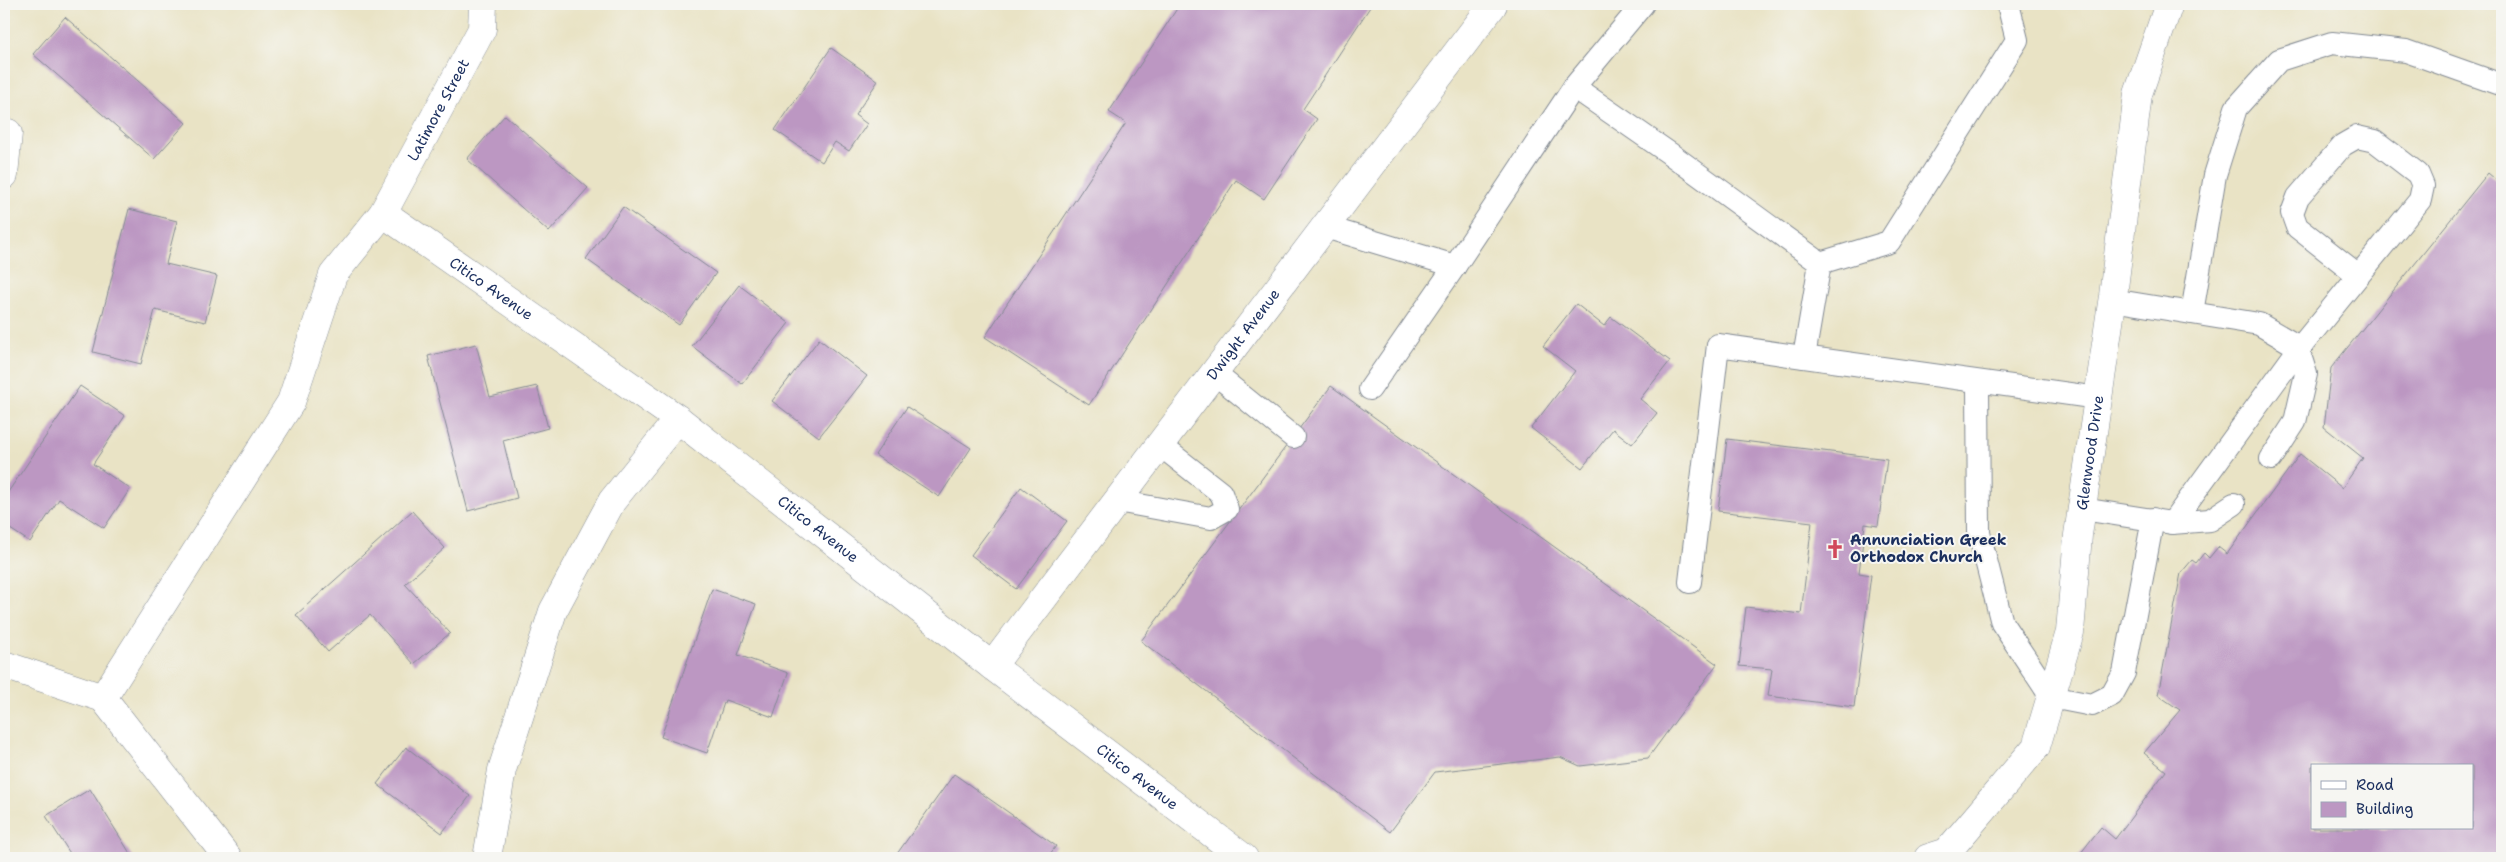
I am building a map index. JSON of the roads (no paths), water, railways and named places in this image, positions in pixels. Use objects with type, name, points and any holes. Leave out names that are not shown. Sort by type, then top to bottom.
[{"type":"street","name":"Latimore Street","points":[[103,698],[291,402],[333,274],[383,213],[482,29],[484,4]]},
{"type":"street","name":"Dwight Avenue","points":[[992,666],[1325,228],[1492,4]]},
{"type":"street","name":"Glenwood Drive","points":[[1928,858],[1947,852],[2036,747],[2070,632],[2082,509],[2112,300],[2138,94],[2169,4]]},
{"type":"street","points":[[4,175],[8,133]]},
{"type":"street","name":"Citico Avenue","points":[[383,213],[678,419],[992,666],[1244,858]]},
{"type":"street","points":[[487,858],[502,770],[553,611],[612,501],[678,419]]},
{"type":"street","points":[[4,665],[103,698],[228,858]]},
{"type":"lane","points":[[1370,389],[1455,266],[1574,87],[1643,4]]},
{"type":"lane","points":[[1820,263],[1889,242],[2017,40],[2008,4]]},
{"type":"lane","points":[[2192,314],[2215,175],[2236,108],[2279,60],[2332,43],[2406,50],[2502,85]]},
{"type":"lane","points":[[1574,87],[1820,263]]},
{"type":"lane","points":[[1978,382],[1979,533],[2002,623],[2051,697],[2092,705],[2112,695],[2124,673],[2163,521],[2358,275],[2420,200],[2423,186],[2418,174],[2374,141],[2357,137],[2343,145],[2298,197],[2292,213],[2297,227],[2358,275]]},
{"type":"lane","points":[[1325,228],[1455,266]]},
{"type":"lane","points":[[1804,357],[1820,263]]},
{"type":"lane","points":[[2112,300],[2258,324],[2296,346],[2306,374],[2296,422],[2271,459]]},
{"type":"lane","points":[[1690,582],[1718,345],[2098,398]]},
{"type":"lane","points":[[1214,373],[1293,437]]},
{"type":"lane","points":[[1117,501],[1212,518],[1231,512],[1222,493],[1160,445]]},
{"type":"lane","points":[[2082,509],[2163,521],[2210,520],[2234,504]]},
{"type":"place","name":"Annunciation Greek Orthodox Church","points":[[1835,549]]}]
